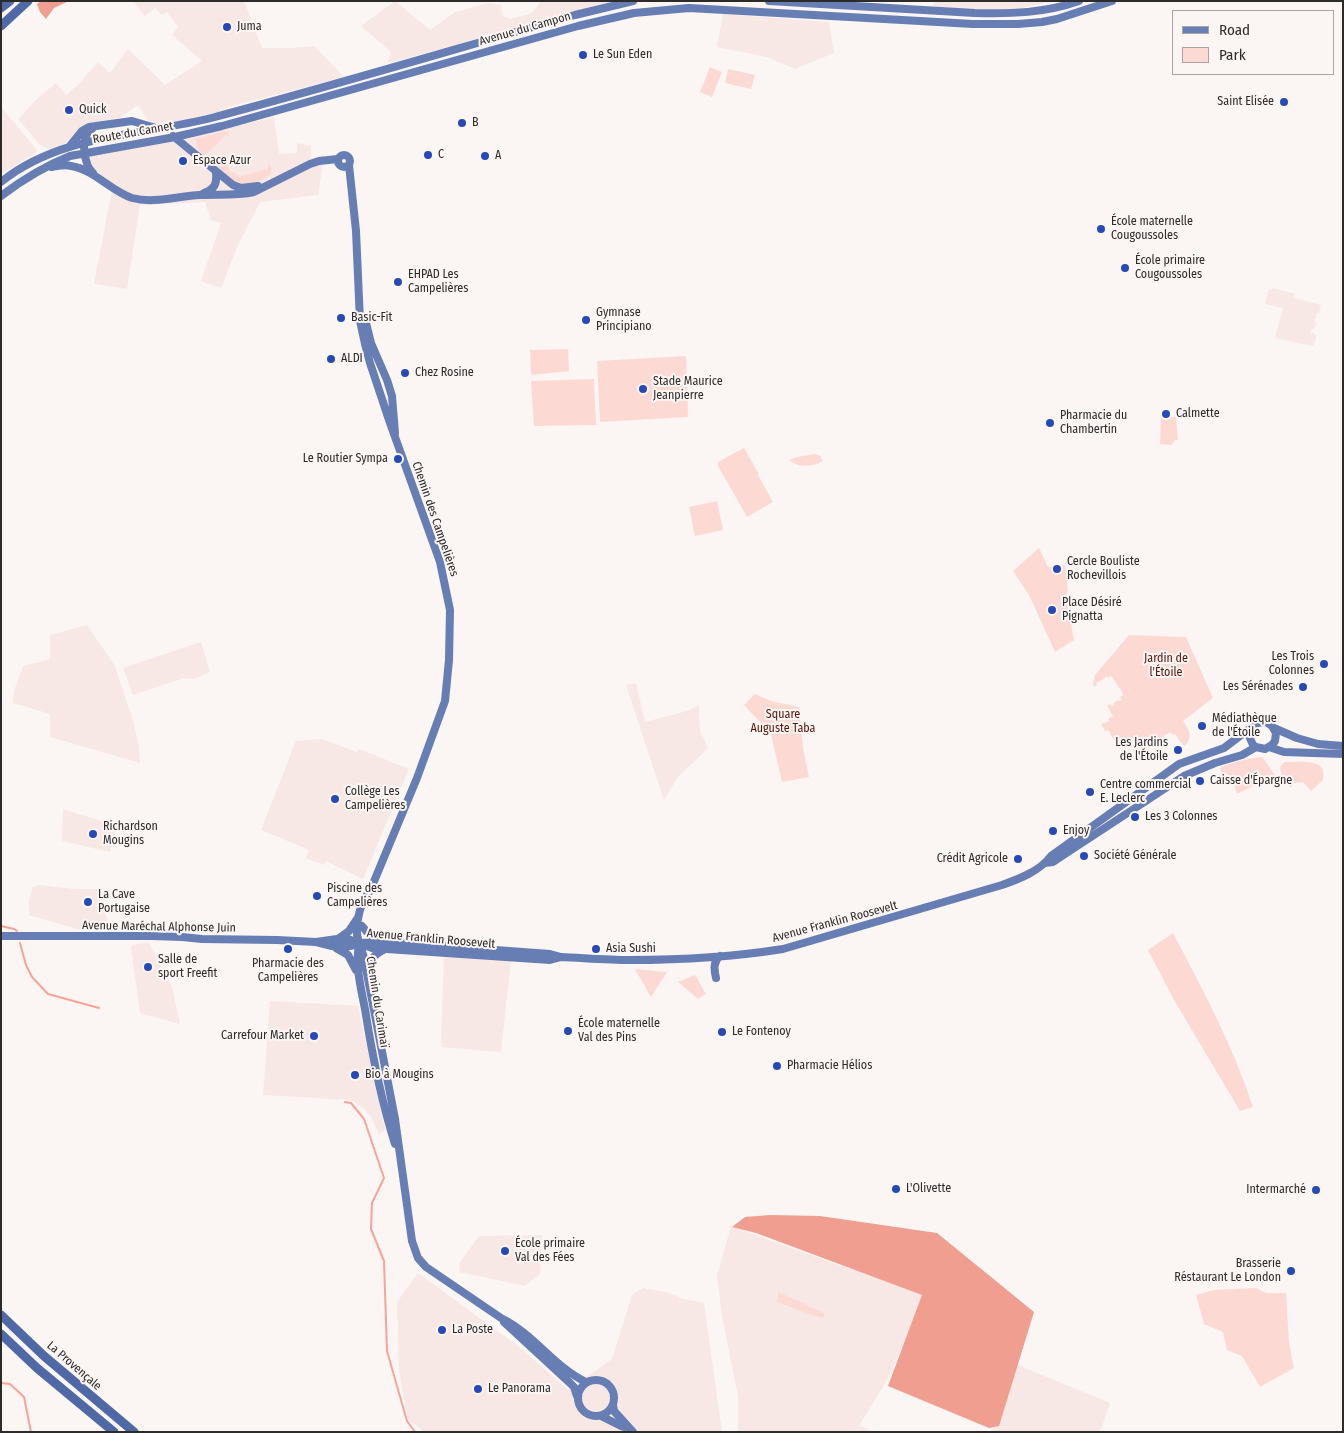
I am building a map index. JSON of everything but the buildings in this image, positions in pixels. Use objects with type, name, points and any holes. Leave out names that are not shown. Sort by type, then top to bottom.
[{"type":"highway","points":[[1,8],[10,1]]},
{"type":"highway","points":[[1,26],[28,1]]},
{"type":"highway","name":"La Provençale","points":[[1,1315],[44,1356],[134,1432]]},
{"type":"highway","name":"La Provençale","points":[[1,1334],[37,1368],[114,1432]]},
{"type":"main road","name":"Avenue du Campon","points":[[259,104],[575,15],[633,1]]},
{"type":"main road","points":[[769,1],[1011,14],[1045,10],[1079,1]]},
{"type":"main road","name":"Avenue du Campon","points":[[278,110],[578,26],[634,13],[689,8],[974,24],[1018,24],[1057,19],[1112,1]]},
{"type":"main road","name":"Route du Cannet","points":[[1,182],[41,158],[84,142],[200,121],[259,104]]},
{"type":"main road","name":"Route du Cannet","points":[[1,196],[25,179],[70,156],[175,137],[278,110]]},
{"type":"main road","points":[[68,147],[85,129],[132,121],[158,129],[175,137],[216,172],[237,187],[247,188],[268,184]]},
{"type":"main road","points":[[95,126],[86,135],[84,142],[87,166],[98,178],[122,194],[137,199],[149,200],[200,195],[246,194],[268,184]]},
{"type":"main road","points":[[195,132],[192,142],[196,154]]},
{"type":"main road","name":"Chemin des Campelières","points":[[268,184],[319,161],[338,159],[341,155],[347,155],[351,160],[349,165],[356,231],[360,321],[365,344],[396,440],[440,562],[450,610],[449,660],[445,701],[417,778],[370,891],[366,895],[360,912],[357,932],[359,944]]},
{"type":"main road","points":[[45,168],[72,166],[98,178]]},
{"type":"main road","points":[[200,195],[213,190],[216,172]]},
{"type":"main road","points":[[1274,728],[1276,732],[1275,741],[1269,747],[1261,749],[1253,745],[1249,736],[1252,728],[1257,723],[1262,722],[1270,724],[1274,728],[1297,738],[1318,744],[1343,746]]},
{"type":"main road","name":"Avenue Franklin Roosevelt","points":[[1045,864],[1051,856],[1179,764],[1224,748],[1252,728]]},
{"type":"main road","points":[[1269,747],[1284,752]]},
{"type":"main road","name":"Avenue Franklin Roosevelt","points":[[316,942],[334,943],[345,947],[359,944],[372,948],[384,945],[553,960],[561,957],[628,960],[687,959],[783,949],[894,918],[1019,878],[1066,854],[1184,776],[1256,748]]},
{"type":"main road","points":[[1242,755],[1284,752],[1343,754]]},
{"type":"main road","points":[[1152,783],[1158,792]]},
{"type":"main road","name":"Chemin des Campelières","points":[[359,944],[365,914],[371,897],[370,891]]},
{"type":"main road","points":[[360,912],[350,931],[334,943],[348,955],[360,978]]},
{"type":"main road","points":[[362,926],[384,945],[372,958],[368,984]]},
{"type":"main road","name":"Avenue Maréchal Alphonse Juin","points":[[1,936],[182,937],[316,942]]},
{"type":"main road","name":"Chemin du Carimaï","points":[[359,944],[357,956],[370,1038],[389,1125],[402,1167]]},
{"type":"main road","name":"Chemin du Carimaï","points":[[359,944],[364,956],[395,1119],[412,1241],[418,1258],[436,1274],[501,1318],[513,1324],[572,1374],[586,1382]]},
{"type":"main road","points":[[716,978],[715,962],[720,956]]},
{"type":"main road","name":"Chemin du Carimaï","points":[[501,1318],[570,1383],[577,1396]]},
{"type":"main road","points":[[593,1380],[608,1384],[613,1394],[614,1411],[631,1430],[601,1416],[586,1414],[581,1410],[577,1396],[580,1388],[586,1382],[593,1380]]},
{"type":"main road","points":[[601,1416],[613,1405]]},
{"type":"shaded area","points":[[41,1],[69,1],[54,8],[46,19],[40,12],[37,4]]},
{"type":"shaded area","points":[[133,1],[244,1],[262,48],[314,46],[344,77],[228,107],[217,113],[158,125],[147,119],[138,105],[118,119],[88,123],[66,143],[51,149],[45,148],[39,144],[18,119],[39,97],[56,83],[66,95],[79,84],[98,62],[110,73],[128,49],[165,85],[202,61],[172,35],[178,27],[167,12],[162,15],[155,8],[145,16]]},
{"type":"shaded area","points":[[395,1],[430,30],[455,12],[489,3],[501,5],[502,15],[510,19],[532,13],[541,1],[617,1],[388,63],[391,52],[361,26]]},
{"type":"shaded area","points":[[935,1],[1054,1],[1012,10],[1002,10],[947,9],[933,6]]},
{"type":"shaded area","points":[[723,14],[829,22],[834,53],[795,69],[767,57],[717,47]]},
{"type":"shaded area","points":[[1,107],[37,150],[36,153],[1,174]]},
{"type":"shaded area","points":[[274,117],[279,154],[297,153],[297,143],[311,146],[311,159],[324,155],[318,195],[260,202],[238,245],[221,288],[201,281],[221,223],[211,220],[205,202],[140,205],[127,289],[94,284],[113,185],[94,169],[89,156],[198,135]]},
{"type":"shaded area","points":[[1274,288],[1295,294],[1294,298],[1321,305],[1314,322],[1316,323],[1314,329],[1310,332],[1317,335],[1313,346],[1275,338],[1283,308],[1265,304],[1268,291]]},
{"type":"shaded area","points":[[87,625],[115,666],[132,717],[138,742],[140,763],[50,737],[50,714],[13,703],[14,691],[23,666],[50,659],[50,635]]},
{"type":"shaded area","points":[[201,642],[210,672],[194,679],[184,678],[133,695],[123,668]]},
{"type":"shaded area","points":[[636,683],[645,722],[687,711],[699,705],[700,731],[708,748],[677,778],[664,800],[626,685]]},
{"type":"shaded area","name":"Collège Les Campelières","points":[[322,739],[357,752],[359,749],[409,769],[363,879],[326,861],[324,865],[306,858],[309,850],[261,830],[296,741]]},
{"type":"shaded area","points":[[63,809],[117,826],[110,852],[62,841]]},
{"type":"shaded area","points":[[39,885],[74,889],[98,889],[110,929],[81,930],[29,915],[29,900],[33,887]]},
{"type":"shaded area","name":"Salle de sport Freefit","points":[[149,943],[172,987],[180,1024],[140,1013],[131,947],[137,944]]},
{"type":"shaded area","points":[[444,955],[511,961],[501,1052],[442,1047]]},
{"type":"shaded area","points":[[270,1001],[358,1006],[385,1130],[379,1134],[371,1117],[364,1109],[351,1100],[263,1095]]},
{"type":"shaded area","points":[[770,1215],[820,1216],[937,1233],[1034,1312],[999,1426],[989,1428],[888,1386],[922,1295],[756,1233],[732,1227],[745,1217]]},
{"type":"shaded area","points":[[731,1226],[838,1265],[927,1292],[887,1380],[859,1426],[877,1432],[738,1432],[738,1396],[722,1316],[717,1276]]},
{"type":"shaded area","name":"École primaire Val des Fées","points":[[542,1235],[540,1274],[525,1286],[459,1272],[460,1262],[479,1236]]},
{"type":"shaded area","points":[[418,1273],[522,1349],[568,1390],[612,1359],[632,1295],[643,1288],[666,1292],[680,1298],[704,1303],[722,1432],[425,1432],[408,1420],[399,1371],[397,1302]]},
{"type":"shaded area","points":[[1013,1363],[1110,1403],[1100,1432],[992,1432]]},
{"type":"green space","points":[[710,67],[722,72],[712,97],[700,92]]},
{"type":"green space","points":[[728,69],[755,75],[751,89],[725,83]]},
{"type":"green space","points":[[225,131],[229,134],[229,137],[226,135],[204,156],[197,147],[196,139]]},
{"type":"green space","points":[[225,156],[230,173],[235,172],[240,177],[267,169],[270,164],[271,172],[265,178],[256,182],[246,185],[238,184],[215,166]]},
{"type":"green space","points":[[568,349],[569,371],[531,375],[530,350]]},
{"type":"green space","name":"Stade Maurice Jeanpierre","points":[[686,356],[688,417],[600,422],[597,361]]},
{"type":"green space","points":[[594,379],[596,425],[534,426],[531,381]]},
{"type":"green space","points":[[1161,417],[1176,417],[1178,440],[1175,440],[1172,445],[1160,444]]},
{"type":"green space","points":[[744,448],[759,474],[754,477],[758,475],[773,502],[747,517],[718,466],[718,462]]},
{"type":"green space","points":[[815,454],[821,456],[823,461],[806,466],[789,460],[797,457]]},
{"type":"green space","points":[[717,501],[723,530],[695,536],[689,507]]},
{"type":"green space","name":"Place Désiré Pignatta","points":[[1039,548],[1048,567],[1065,565],[1068,591],[1066,596],[1074,640],[1055,652],[1029,595],[1013,571]]},
{"type":"green space","name":"Jardin de l'Étoile","points":[[1129,635],[1186,637],[1213,698],[1183,721],[1189,730],[1190,737],[1184,746],[1175,734],[1173,735],[1170,732],[1151,745],[1146,738],[1137,742],[1134,738],[1122,737],[1114,740],[1108,730],[1105,731],[1101,724],[1109,721],[1108,719],[1113,716],[1107,706],[1110,704],[1112,706],[1114,705],[1113,703],[1122,700],[1120,697],[1123,695],[1111,676],[1108,678],[1106,676],[1096,683],[1097,685],[1094,687],[1095,675]]},
{"type":"green space","name":"Square Auguste Taba","points":[[755,694],[771,701],[799,707],[803,748],[809,777],[782,782],[771,734],[744,705]]},
{"type":"green space","points":[[1262,757],[1275,775],[1237,794],[1232,779],[1230,780],[1227,773],[1223,776],[1220,768],[1235,762]]},
{"type":"green space","points":[[1284,762],[1315,763],[1323,770],[1323,780],[1311,791],[1303,782],[1293,783],[1291,788],[1281,773],[1280,767]]},
{"type":"green space","points":[[1173,933],[1227,1040],[1253,1107],[1240,1111],[1174,1000],[1148,950]]},
{"type":"green space","points":[[635,969],[667,972],[651,997]]},
{"type":"green space","points":[[695,975],[706,994],[698,999],[678,982]]},
{"type":"green space","points":[[1256,1288],[1266,1293],[1286,1293],[1289,1343],[1294,1368],[1260,1387],[1242,1356],[1227,1350],[1223,1332],[1204,1324],[1196,1295],[1214,1290]]},
{"type":"green space","points":[[778,1292],[825,1313],[823,1318],[777,1302]]},
{"type":"waterway","points":[[1,926],[17,931]]},
{"type":"waterway","points":[[20,943],[26,965],[32,977],[48,994],[99,1008]]},
{"type":"waterway","points":[[345,1102],[351,1103],[364,1119],[384,1178],[372,1203],[371,1229],[384,1261],[387,1351],[407,1421],[415,1432]]},
{"type":"waterway","points":[[1,1383],[10,1384],[24,1397],[31,1432]]},
{"type":"place","name":"Juma","points":[[227,27]]},
{"type":"place","name":"Le Sun Eden","points":[[583,55]]},
{"type":"place","name":"Saint Elisée","points":[[1284,102]]},
{"type":"place","name":"Quick","points":[[69,110]]},
{"type":"place","name":"B","points":[[462,123]]},
{"type":"place","name":"C","points":[[428,155]]},
{"type":"place","name":"A","points":[[485,156]]},
{"type":"place","name":"Espace Azur","points":[[183,161]]},
{"type":"place","name":"École maternelle Cougoussoles","points":[[1101,229]]},
{"type":"place","name":"École primaire Cougoussoles","points":[[1125,268]]},
{"type":"place","name":"EHPAD Les Campelières","points":[[398,282]]},
{"type":"place","name":"Basic-Fit","points":[[341,318]]},
{"type":"place","name":"Gymnase Principiano","points":[[586,320]]},
{"type":"place","name":"ALDI","points":[[331,359]]},
{"type":"place","name":"Chez Rosine","points":[[405,373]]},
{"type":"place","name":"Stade Maurice Jeanpierre","points":[[643,389]]},
{"type":"place","name":"Calmette","points":[[1166,414]]},
{"type":"place","name":"Pharmacie du Chambertin","points":[[1050,423]]},
{"type":"place","name":"Le Routier Sympa","points":[[398,459]]},
{"type":"place","name":"Cercle Bouliste Rochevillois","points":[[1057,569]]},
{"type":"place","name":"Place Désiré Pignatta","points":[[1052,610]]},
{"type":"place","name":"Les Trois Colonnes","points":[[1324,664]]},
{"type":"place","name":"Les Sérénades","points":[[1303,687]]},
{"type":"place","name":"Médiathèque de l'Étoile","points":[[1202,726]]},
{"type":"place","name":"Les Jardins de l'Étoile","points":[[1178,750]]},
{"type":"place","name":"Caisse d'Épargne","points":[[1200,781]]},
{"type":"place","name":"Centre commercial E. Leclerc","points":[[1090,792]]},
{"type":"place","name":"Collège Les Campelières","points":[[335,799]]},
{"type":"place","name":"Les 3 Colonnes","points":[[1135,817]]},
{"type":"place","name":"Enjoy","points":[[1053,831]]},
{"type":"place","name":"Richardson Mougins","points":[[93,834]]},
{"type":"place","name":"Société Générale","points":[[1084,856]]},
{"type":"place","name":"Crédit Agricole","points":[[1018,859]]},
{"type":"place","name":"Piscine des Campelières","points":[[317,896]]},
{"type":"place","name":"La Cave Portugaise","points":[[88,902]]},
{"type":"place","name":"Pharmacie des Campelières","points":[[288,949]]},
{"type":"place","name":"Asia Sushi","points":[[596,949]]},
{"type":"place","name":"Salle de sport Freefit","points":[[148,967]]},
{"type":"place","name":"École maternelle Val des Pins","points":[[568,1031]]},
{"type":"place","name":"Le Fontenoy","points":[[722,1032]]},
{"type":"place","name":"Carrefour Market","points":[[314,1036]]},
{"type":"place","name":"Pharmacie Hélios","points":[[777,1066]]},
{"type":"place","name":"Bio à Mougins","points":[[355,1075]]},
{"type":"place","name":"L'Olivette","points":[[896,1189]]},
{"type":"place","name":"Intermarché","points":[[1316,1190]]},
{"type":"place","name":"École primaire Val des Fées","points":[[505,1251]]},
{"type":"place","name":"Brasserie Réstaurant Le London","points":[[1291,1271]]},
{"type":"place","name":"La Poste","points":[[442,1330]]},
{"type":"place","name":"Le Panorama","points":[[478,1389]]}]
